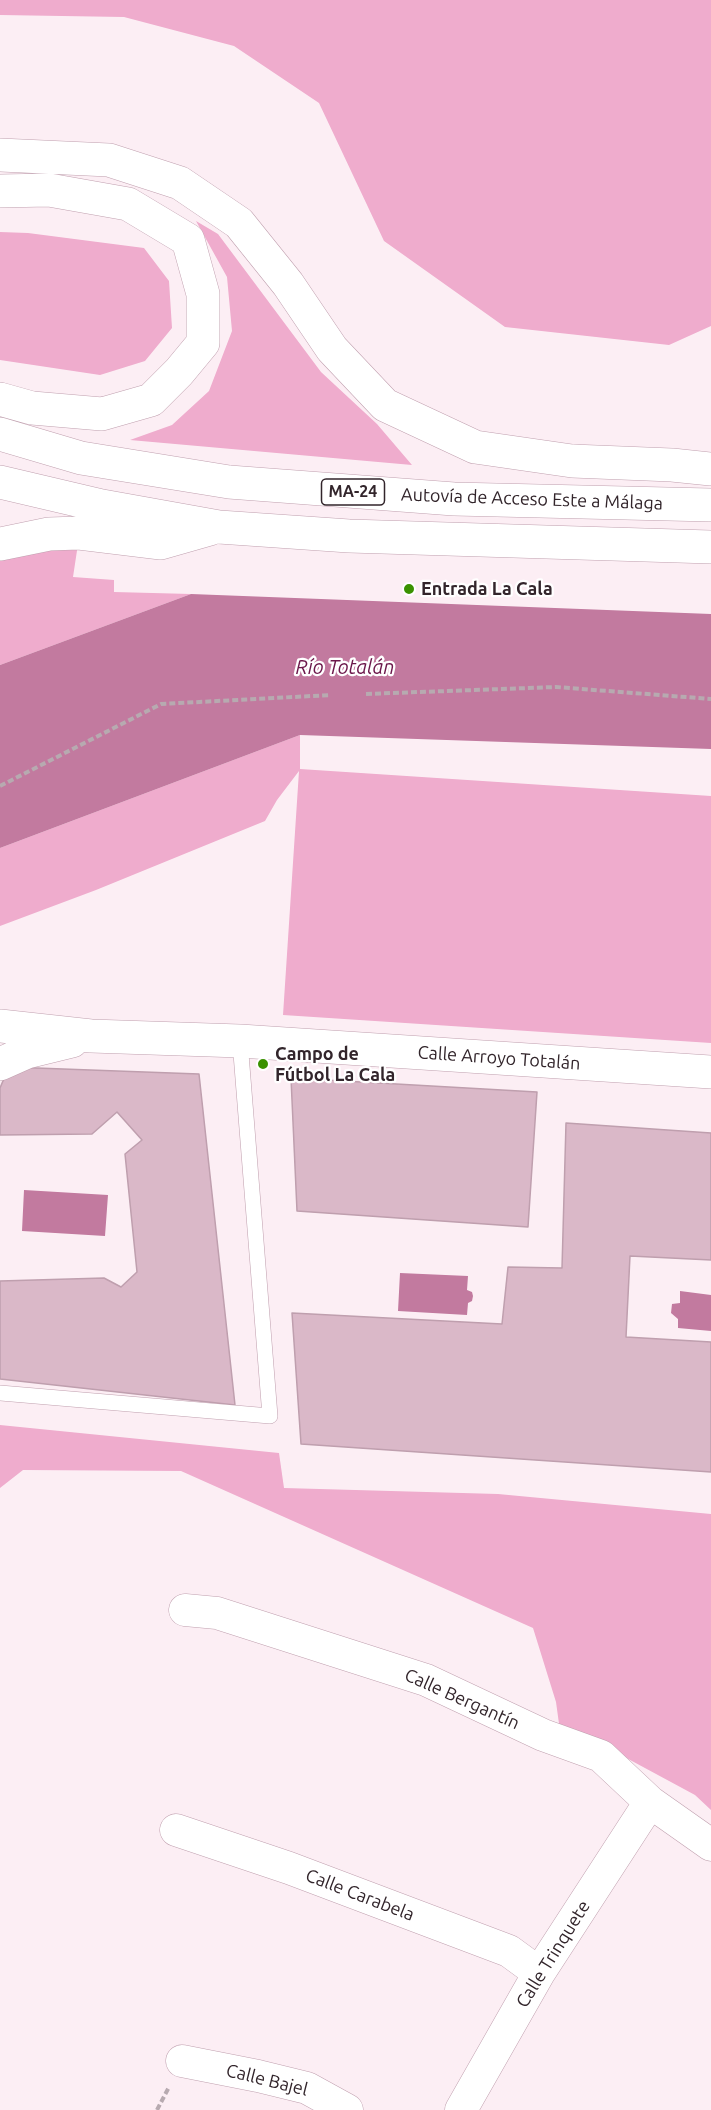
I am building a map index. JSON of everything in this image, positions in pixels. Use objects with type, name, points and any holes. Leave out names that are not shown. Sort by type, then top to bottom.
[{"type":"main road","points":[[0,155],[109,160],[180,183],[239,223],[288,284],[332,349],[385,405],[475,447],[572,460],[711,469]]},
{"type":"main road","points":[[0,191],[48,190],[128,204],[188,240],[203,294],[203,344],[151,400],[102,414],[32,408],[0,399]]},
{"type":"main road","name":"Autovía de Acceso Este a Málaga","points":[[0,434],[81,458],[229,482],[454,499],[711,505]]},
{"type":"main road","points":[[0,482],[102,506],[219,527],[350,536],[711,547]]},
{"type":"main road","points":[[0,544],[49,534],[79,533],[161,543],[219,527]]},
{"type":"main road","name":"Calle Arroyo Totalán","points":[[0,1026],[91,1036],[240,1041],[711,1072]]},
{"type":"main road","points":[[0,1064],[27,1052],[91,1036]]},
{"type":"street","name":"Calle Bergantín","points":[[185,1610],[217,1613],[426,1680],[543,1735],[601,1756],[650,1802],[711,1845]]},
{"type":"street","name":"Calle Trinquete","points":[[462,2110],[539,1972],[650,1802]]},
{"type":"street","name":"Calle Carabela","points":[[176,1830],[289,1868],[508,1951],[539,1972]]},
{"type":"street","name":"Calle Bajel","points":[[182,2061],[307,2088],[347,2110]]},
{"type":"lane","points":[[0,1393],[270,1416],[240,1041]]},
{"type":"path","points":[[366,694],[556,687],[711,699]]},
{"type":"path","points":[[0,786],[161,704],[331,695]]},
{"type":"shaded area","points":[[0,0],[711,0],[711,326],[669,345],[505,327],[384,241],[319,103],[234,46],[124,17],[0,15]]},
{"type":"shaded area","points":[[196,221],[218,234],[321,372],[377,424],[412,465],[130,440],[172,425],[209,391],[232,331],[227,277]]},
{"type":"shaded area","points":[[0,232],[28,233],[144,248],[169,281],[172,328],[145,361],[100,375],[0,360]]},
{"type":"shaded area","points":[[78,544],[73,577],[114,580],[114,592],[191,594],[0,665],[0,554]]},
{"type":"shaded area","points":[[300,735],[300,769],[711,796],[711,1043],[283,1015],[299,771],[277,800],[265,821],[96,890],[0,926],[0,848]]},
{"type":"shaded area","points":[[0,1425],[279,1453],[284,1488],[498,1494],[711,1514],[711,1810],[695,1795],[606,1747],[560,1731],[556,1702],[533,1628],[181,1471],[23,1470],[0,1488]]},
{"type":"water","name":"Río Totalán","points":[[191,594],[711,614],[711,749],[300,735],[0,848],[0,665]]},
{"type":"water","points":[[24,1190],[108,1195],[105,1236],[22,1231]]},
{"type":"water","points":[[400,1273],[468,1276],[467,1290],[472,1292],[473,1296],[472,1301],[468,1303],[467,1315],[398,1311]]},
{"type":"water","points":[[680,1291],[711,1295],[711,1331],[678,1328],[678,1319],[671,1313],[672,1304],[680,1303]]},
{"type":"building","points":[[9,1067],[199,1074],[235,1405],[0,1379],[0,1281],[104,1278],[121,1287],[137,1272],[125,1154],[142,1140],[117,1112],[92,1134],[0,1135],[0,1088]]},
{"type":"building","points":[[291,1078],[537,1092],[528,1227],[297,1211]]},
{"type":"building","points":[[566,1123],[711,1133],[711,1260],[630,1256],[626,1337],[711,1342],[711,1472],[301,1444],[292,1313],[502,1324],[508,1267],[562,1268]]},
{"type":"place","name":"Entrada La Cala","points":[[409,589]]},
{"type":"place","name":"Campo de Fútbol La Cala","points":[[263,1064]]}]
